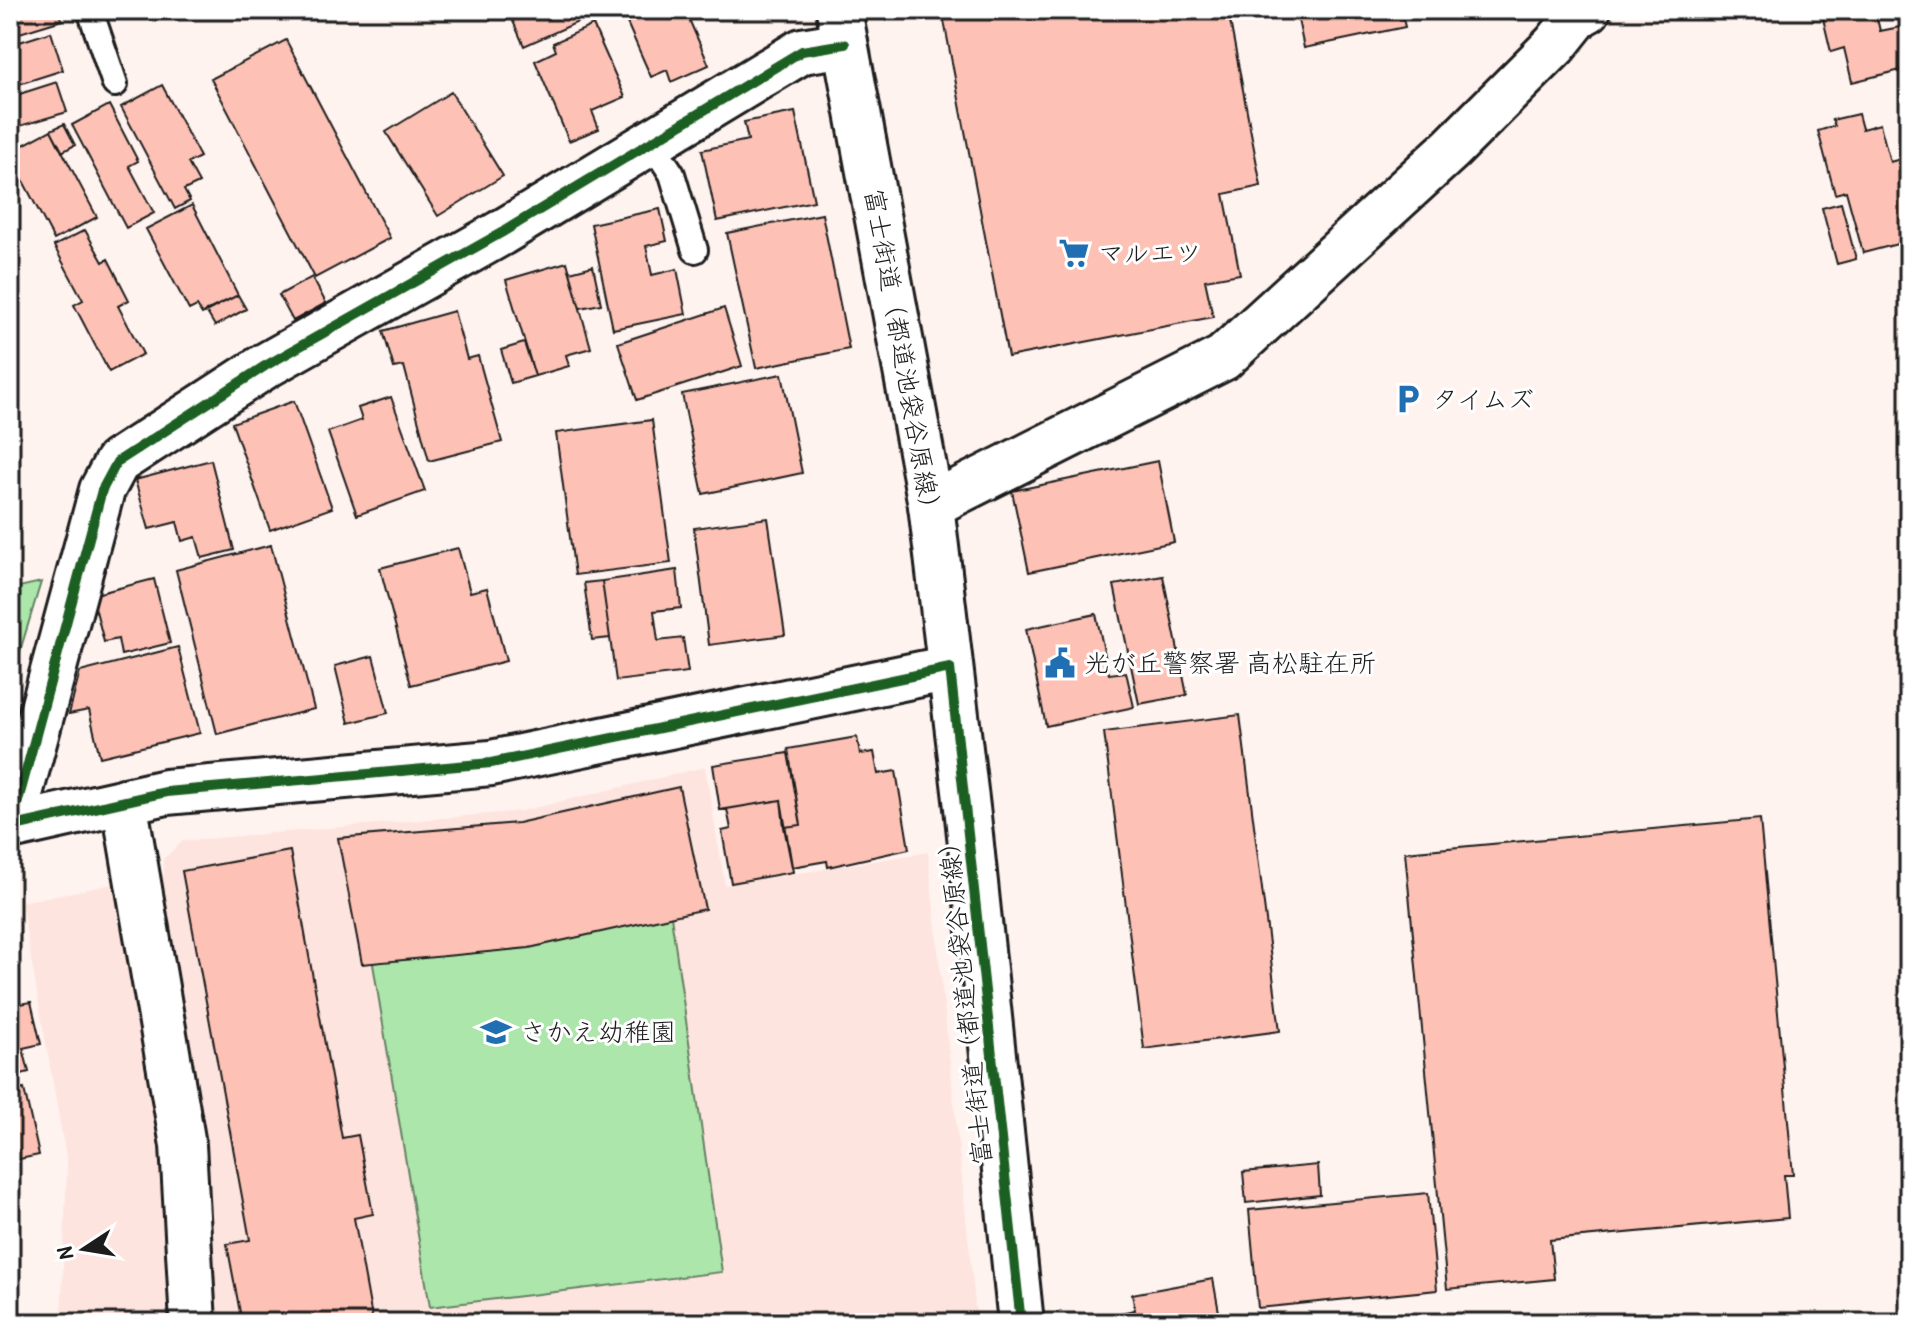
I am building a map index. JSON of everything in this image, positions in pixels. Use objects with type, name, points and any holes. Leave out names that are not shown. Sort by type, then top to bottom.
[{"type":"street","points":[[931,505],[1223,358],[1451,149],[1588,10]]},
{"type":"street","points":[[842,27],[501,233],[265,366],[117,462],[102,490],[10,827],[166,792],[491,763],[950,668]]},
{"type":"street","name":"富士街道（都道池袋谷原線）","points":[[842,27],[931,505],[1021,1323]]},
{"type":"street","points":[[124,801],[183,1145],[193,1323]]},
{"type":"lane","points":[[90,10],[115,84]]},
{"type":"lane","points":[[651,142],[672,174],[695,250]]},
{"type":"shaded area","name":"さかえ幼稚園","points":[[705,767],[725,885],[928,852],[977,1323],[61,1323],[67,1163],[21,902],[164,874],[163,859],[183,841],[521,811]]},
{"type":"green space","points":[[41,582],[10,684],[10,589]]},
{"type":"green space","points":[[670,909],[722,1272],[430,1307],[372,958]]},
{"type":"building","points":[[10,10],[59,10],[62,20],[10,36]]},
{"type":"building","points":[[508,10],[584,10],[587,18],[524,46]]},
{"type":"building","points":[[638,10],[685,10],[709,65],[671,82],[667,70],[651,77],[624,16]]},
{"type":"building","points":[[942,10],[1228,10],[1261,186],[1224,194],[1240,274],[1205,280],[1213,317],[1008,357]]},
{"type":"building","points":[[1296,10],[1401,10],[1405,27],[1304,48]]},
{"type":"building","points":[[1821,10],[1875,10],[1880,31],[1905,26],[1909,68],[1852,82],[1844,48],[1831,52]]},
{"type":"building","points":[[593,25],[625,97],[592,111],[599,129],[569,141],[535,61],[556,51],[553,43]]},
{"type":"building","points":[[51,32],[63,70],[10,87],[10,45]]},
{"type":"building","points":[[286,40],[390,238],[315,278],[211,79]]},
{"type":"building","points":[[57,82],[67,112],[10,129],[10,97]]},
{"type":"building","points":[[162,85],[200,157],[188,163],[199,183],[184,190],[190,201],[175,209],[121,107]]},
{"type":"building","points":[[451,92],[503,176],[438,216],[386,132]]},
{"type":"building","points":[[109,105],[138,161],[129,166],[154,213],[126,228],[72,125]]},
{"type":"building","points":[[795,112],[814,201],[717,221],[702,150],[748,140],[744,122]]},
{"type":"building","points":[[1858,114],[1862,129],[1880,124],[1890,162],[1904,158],[1909,177],[1909,241],[1863,253],[1846,191],[1835,194],[1818,131],[1835,126],[1832,120]]},
{"type":"building","points":[[64,124],[75,145],[62,152],[51,130]]},
{"type":"building","points":[[51,130],[97,217],[54,240],[10,156],[10,152]]},
{"type":"building","points":[[1841,203],[1856,259],[1837,264],[1822,208]]},
{"type":"building","points":[[192,205],[238,295],[202,314],[197,306],[189,310],[146,229]]},
{"type":"building","points":[[660,209],[667,241],[646,246],[652,275],[677,269],[686,314],[613,329],[591,224]]},
{"type":"building","points":[[822,214],[849,349],[756,368],[727,233]]},
{"type":"building","points":[[85,230],[103,262],[108,259],[129,300],[118,306],[143,354],[109,372],[74,305],[83,300],[54,246]]},
{"type":"building","points":[[567,262],[591,348],[566,355],[569,366],[535,376],[506,280]]},
{"type":"building","points":[[593,266],[601,304],[580,308],[570,272]]},
{"type":"building","points":[[312,277],[326,303],[293,321],[279,295]]},
{"type":"building","points":[[238,295],[246,309],[215,326],[206,311]]},
{"type":"building","points":[[724,308],[742,366],[637,400],[618,343]]},
{"type":"building","points":[[454,311],[467,359],[478,356],[502,442],[429,461],[404,366],[394,368],[383,331]]},
{"type":"building","points":[[524,343],[535,376],[511,383],[501,350]]},
{"type":"building","points":[[782,374],[802,473],[703,494],[682,394]]},
{"type":"building","points":[[391,397],[425,491],[357,515],[328,432],[362,420],[358,408]]},
{"type":"building","points":[[294,401],[332,508],[270,530],[232,423]]},
{"type":"building","points":[[652,420],[671,563],[575,575],[556,433]]},
{"type":"building","points":[[211,460],[234,550],[202,558],[196,537],[182,541],[177,522],[149,529],[135,480]]},
{"type":"building","points":[[1158,461],[1174,542],[1029,572],[1012,491]]},
{"type":"building","points":[[768,518],[785,635],[709,645],[694,528]]},
{"type":"building","points":[[271,545],[314,709],[217,734],[176,570]]},
{"type":"building","points":[[458,548],[470,592],[487,588],[506,661],[411,685],[380,568]]},
{"type":"building","points":[[677,570],[681,608],[654,611],[658,641],[683,638],[688,672],[616,681],[602,581]]},
{"type":"building","points":[[1163,576],[1187,695],[1139,704],[1114,585]]},
{"type":"building","points":[[154,579],[170,643],[121,655],[118,639],[104,642],[92,595]]},
{"type":"building","points":[[602,581],[610,638],[592,640],[584,583]]},
{"type":"building","points":[[1096,614],[1109,674],[1126,672],[1134,707],[1046,726],[1026,629]]},
{"type":"building","points":[[178,647],[200,733],[100,757],[89,710],[69,714],[80,672]]},
{"type":"building","points":[[373,656],[388,713],[349,723],[335,666]]},
{"type":"building","points":[[1240,715],[1280,1031],[1144,1049],[1104,732]]},
{"type":"building","points":[[857,737],[860,754],[874,752],[878,774],[896,771],[909,849],[828,867],[827,861],[792,867],[784,827],[801,825],[788,749]]},
{"type":"building","points":[[788,753],[801,825],[784,827],[781,800],[720,810],[713,765]]},
{"type":"building","points":[[679,787],[705,909],[529,948],[362,964],[338,838],[518,823]]},
{"type":"building","points":[[781,800],[793,872],[731,883],[722,831],[731,829],[727,809]]},
{"type":"building","points":[[1760,819],[1793,1175],[1784,1175],[1788,1218],[1550,1240],[1554,1279],[1447,1289],[1405,852]]},
{"type":"building","points":[[290,851],[342,1138],[358,1135],[373,1214],[354,1218],[373,1323],[242,1323],[227,1244],[250,1240],[182,871]]},
{"type":"building","points":[[15,979],[20,1004],[31,1002],[41,1044],[23,1048],[29,1072],[10,1077],[10,980]]},
{"type":"building","points":[[24,1089],[39,1155],[10,1161],[10,1092]]},
{"type":"building","points":[[1318,1165],[1320,1195],[1246,1203],[1243,1172]]},
{"type":"building","points":[[1428,1193],[1437,1290],[1258,1308],[1249,1210]]},
{"type":"building","points":[[1213,1279],[1221,1323],[1072,1323],[1135,1310],[1132,1294]]},
{"type":"cycle path","points":[[11,827],[102,490],[117,462],[265,366],[501,233],[802,51],[845,44]]},
{"type":"cycle path","points":[[10,827],[166,792],[491,763],[950,668],[1021,1323]]},
{"type":"place","name":"マルエツ","points":[[1074,253]]},
{"type":"place","name":"タイムズ","points":[[1408,399]]},
{"type":"place","name":"光が丘警察署 高松駐在所","points":[[1060,663]]},
{"type":"place","name":"さかえ幼稚園","points":[[496,1032]]}]
